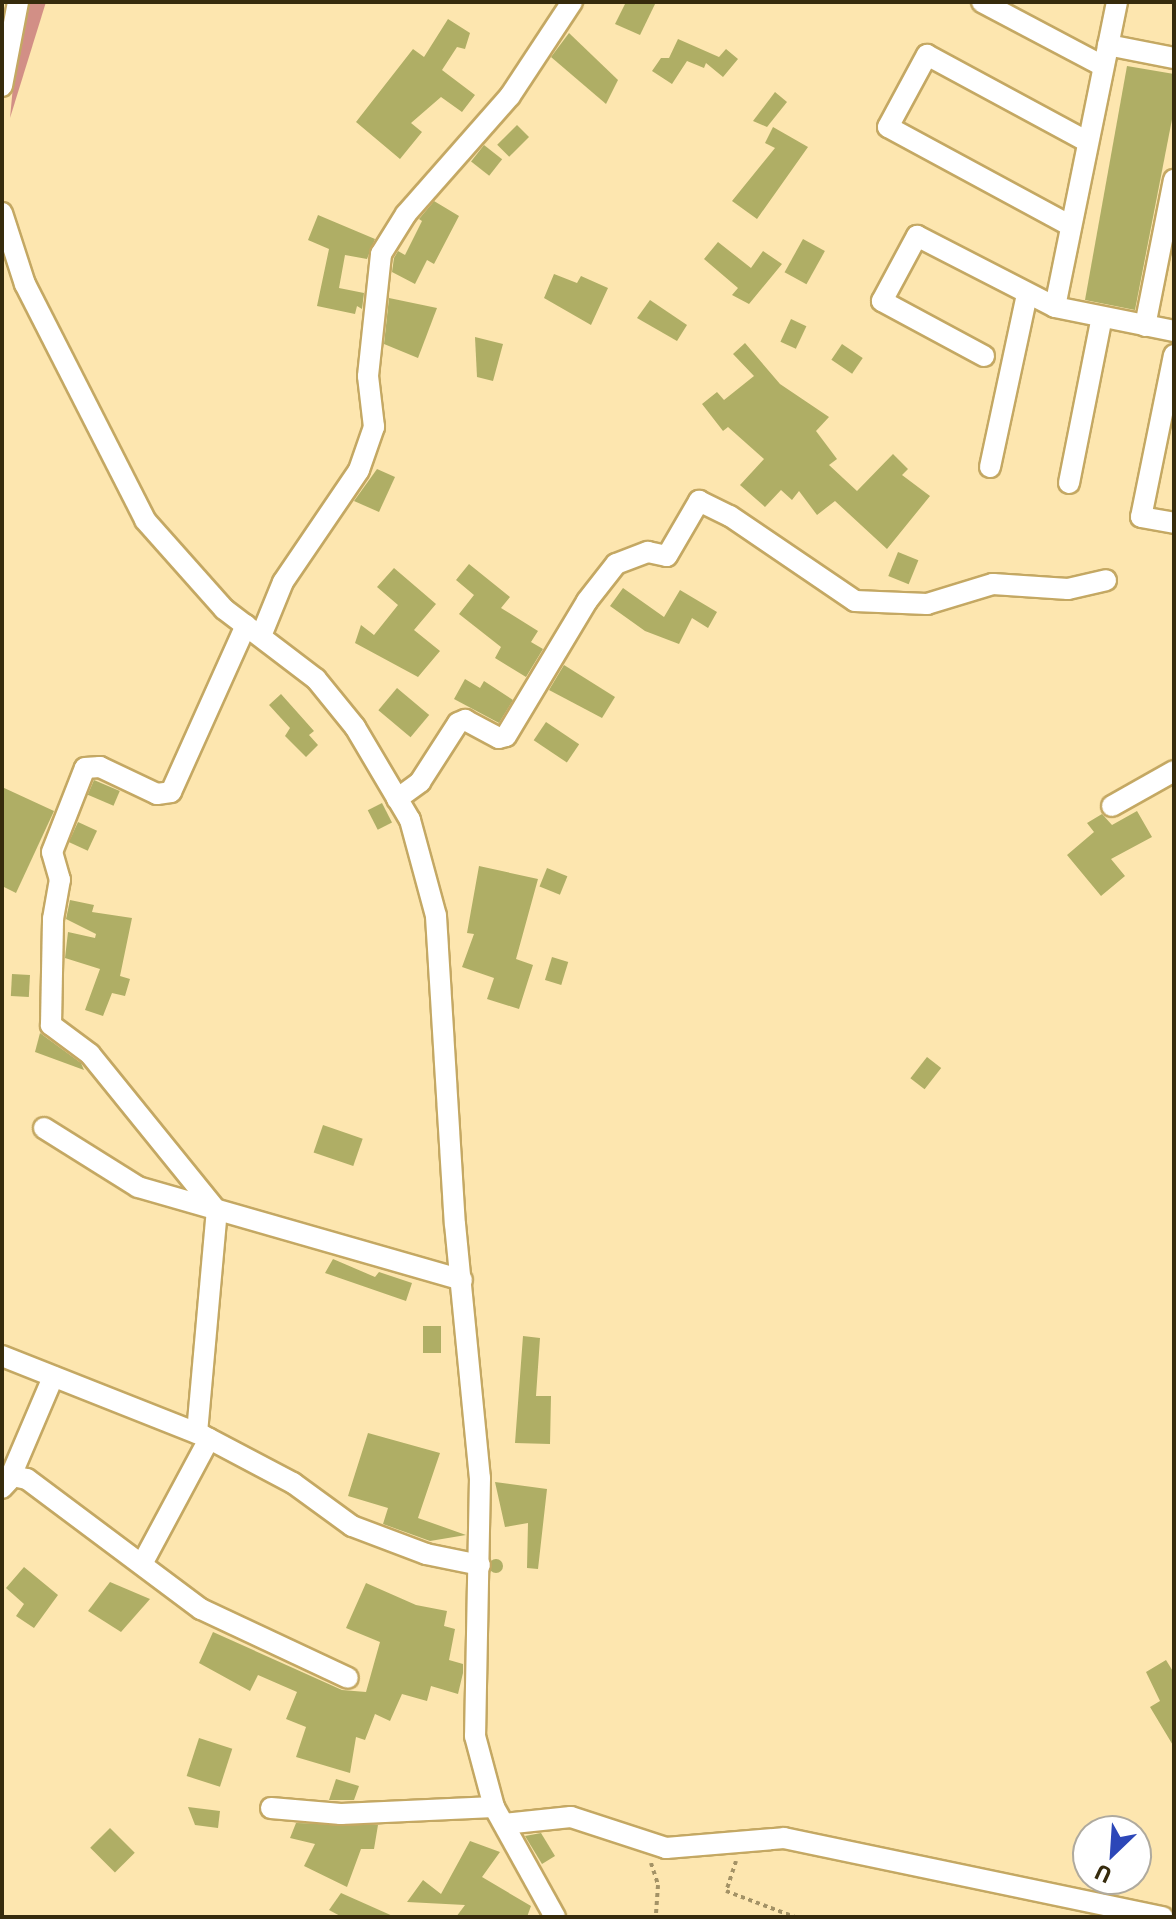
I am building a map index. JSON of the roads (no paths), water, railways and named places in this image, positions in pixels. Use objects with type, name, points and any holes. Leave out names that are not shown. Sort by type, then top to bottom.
[{"type":"street","points":[[2,86],[18,2]]},
{"type":"street","points":[[142,1564],[203,1436],[217,1211],[90,1054],[51,1025],[52,934],[60,880],[52,848],[85,768],[100,767],[157,794],[171,792],[253,630],[359,470],[374,427],[368,376],[381,254],[406,214],[510,96],[572,2]]},
{"type":"street","points":[[982,2],[1103,66]]},
{"type":"street","points":[[1055,307],[1117,2]]},
{"type":"street","points":[[1108,45],[1174,58]]},
{"type":"street","points":[[1071,226],[888,127],[927,55],[1088,142]]},
{"type":"street","points":[[1145,326],[1174,180]]},
{"type":"street","points":[[2,213],[25,284],[145,520],[253,630],[316,679],[355,727],[410,820],[436,916],[462,1280],[480,1478],[480,1565],[472,1701],[484,1780],[499,1815],[555,1917]]},
{"type":"street","points":[[984,356],[882,301],[917,236],[1055,307],[1174,331]]},
{"type":"street","points":[[990,467],[1027,295]]},
{"type":"street","points":[[1069,483],[1102,317]]},
{"type":"street","points":[[1174,355],[1141,517],[1174,523]]},
{"type":"street","points":[[397,799],[420,782],[458,723],[465,720],[499,738],[506,736],[587,601],[616,564],[645,552],[667,556],[699,501],[730,516],[855,601],[927,604],[993,584],[1068,589],[1106,580]]},
{"type":"street","points":[[1112,806],[1174,771]]},
{"type":"street","points":[[44,1128],[138,1187],[462,1280]]},
{"type":"street","points":[[2,1356],[203,1436],[288,1480],[346,1523],[426,1554],[480,1565]]},
{"type":"street","points":[[6,1483],[28,1426],[53,1377]]},
{"type":"street","points":[[6,1483],[27,1479],[217,1618],[348,1678]]},
{"type":"street","points":[[271,1808],[341,1814],[571,1817],[643,1843],[683,1849],[784,1838],[1163,1917]]}]
